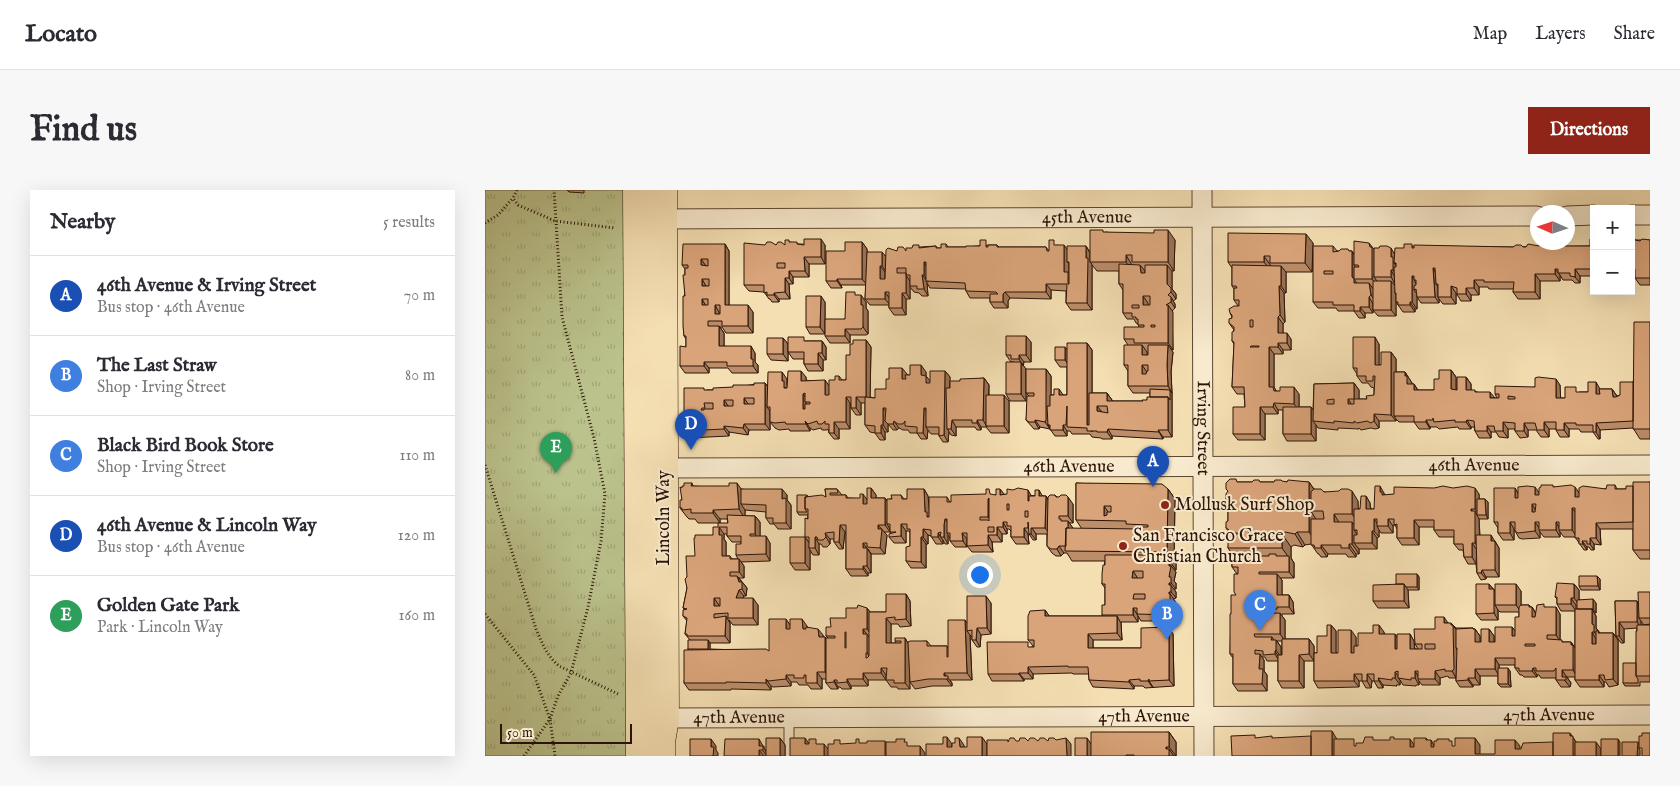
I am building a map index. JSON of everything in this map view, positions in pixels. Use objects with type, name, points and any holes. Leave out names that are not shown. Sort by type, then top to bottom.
[{"type":"main road","name":"Lincoln Way","points":[[637,190],[651,468],[640,756]]},
{"type":"main road","name":"Lincoln Way","points":[[640,223],[663,190]]},
{"type":"main road","name":"Lincoln Way","points":[[642,711],[661,742],[661,756]]},
{"type":"street","name":"Irving Street","points":[[1203,190],[1204,756]]},
{"type":"street","points":[[1635,215],[1650,215]]},
{"type":"street","name":"45th Avenue","points":[[640,223],[1203,217],[1530,216]]},
{"type":"street","points":[[1575,216],[1590,216]]},
{"type":"street","name":"46th Avenue","points":[[651,468],[1650,465]]},
{"type":"street","name":"47th Avenue","points":[[642,711],[789,718],[1650,715]]},
{"type":"lane","points":[[789,718],[789,756]]},
{"type":"path","points":[[485,223],[498,215],[513,198],[517,190]]},
{"type":"path","points":[[524,756],[550,719],[558,696],[571,673],[588,606],[601,541],[605,494],[594,438],[562,317],[554,190]]},
{"type":"path","points":[[513,198],[518,205],[555,221],[614,226],[640,223]]},
{"type":"path","points":[[485,465],[536,629],[551,660],[571,673],[642,711]]},
{"type":"path","points":[[485,614],[534,675],[550,719],[555,756]]},
{"type":"green space","points":[[485,190],[625,190],[627,756],[485,756]]},
{"type":"building","points":[[1090,230],[1154,233],[1154,230],[1168,230],[1168,262],[1132,262],[1132,255],[1126,255],[1126,262],[1090,262]]},
{"type":"building","points":[[1228,233],[1306,234],[1305,263],[1270,263],[1270,256],[1264,256],[1264,262],[1228,262]]},
{"type":"building","points":[[804,239],[821,239],[821,257],[804,257],[805,271],[789,271],[789,278],[785,278],[785,292],[767,295],[767,292],[764,293],[764,285],[744,285],[744,243],[765,245],[767,242],[771,242],[776,245],[778,242],[781,242],[785,245],[785,240],[789,240],[789,242],[797,242],[797,244],[804,245]],"holes":[[[777,263],[785,263],[785,268],[777,268]]]},
{"type":"building","points":[[980,240],[986,240],[986,247],[988,245],[997,245],[997,247],[1046,247],[1047,251],[1049,251],[1049,240],[1054,240],[1054,245],[1064,245],[1064,272],[1068,272],[1068,284],[1069,262],[1067,262],[1067,246],[1086,246],[1086,258],[1088,258],[1087,303],[1066,303],[1067,284],[1046,284],[1046,292],[1005,292],[1003,294],[1003,302],[990,302],[990,294],[998,294],[996,292],[966,291],[965,283],[926,281],[926,262],[924,262],[924,275],[922,275],[924,289],[910,286],[910,275],[906,275],[906,293],[902,293],[902,308],[889,308],[889,292],[885,292],[885,299],[865,299],[867,252],[882,252],[880,279],[885,279],[886,250],[888,248],[897,251],[898,247],[903,247],[906,251],[906,248],[912,248],[913,245],[919,245],[919,248],[936,246],[936,248],[941,248],[941,244],[946,244],[946,247],[980,246]],"holes":[[[897,268],[906,268],[906,273],[897,273]]]},
{"type":"building","points":[[1635,240],[1650,240],[1650,278],[1635,278]]},
{"type":"building","points":[[1354,241],[1369,243],[1370,247],[1372,247],[1372,279],[1354,279],[1354,267],[1359,267],[1354,265]]},
{"type":"building","points":[[845,242],[862,242],[862,279],[826,281],[826,251],[845,251]]},
{"type":"building","points":[[683,244],[725,244],[725,305],[748,305],[748,326],[722,326],[722,321],[708,321],[708,326],[719,326],[719,346],[751,346],[753,366],[727,366],[727,362],[704,362],[704,366],[680,366],[680,346],[686,347],[686,336],[684,336],[683,326],[683,296],[685,296],[683,275],[685,275],[685,268],[688,268],[688,265],[682,265]],"holes":[[[701,259],[708,259],[708,266],[701,265]],[[702,279],[709,279],[709,286],[702,286]],[[702,299],[708,299],[708,305],[702,305]],[[715,305],[720,305],[720,314],[715,314]]]},
{"type":"building","points":[[1404,244],[1412,244],[1412,248],[1414,248],[1414,245],[1513,247],[1521,245],[1526,247],[1528,244],[1530,244],[1530,250],[1575,250],[1575,246],[1590,246],[1590,269],[1575,269],[1575,277],[1570,276],[1570,273],[1558,273],[1558,269],[1555,269],[1555,274],[1535,274],[1535,292],[1513,292],[1514,282],[1474,280],[1474,288],[1466,288],[1466,294],[1457,294],[1457,288],[1451,286],[1451,297],[1438,297],[1438,284],[1436,284],[1435,268],[1433,268],[1435,297],[1417,297],[1416,289],[1414,290],[1416,280],[1412,276],[1412,302],[1410,302],[1410,305],[1398,305],[1398,302],[1396,302],[1395,248],[1404,248]]},
{"type":"building","points":[[1313,246],[1333,246],[1333,252],[1341,249],[1352,251],[1352,277],[1354,283],[1369,283],[1371,295],[1369,297],[1369,307],[1360,307],[1360,311],[1354,311],[1354,305],[1333,305],[1333,302],[1313,302]],"holes":[[[1324,271],[1333,271],[1333,274],[1324,274]]]},
{"type":"building","points":[[1380,246],[1391,248],[1393,270],[1391,270],[1391,277],[1374,277],[1374,248],[1379,248]]},
{"type":"building","points":[[1119,264],[1140,265],[1141,273],[1145,273],[1145,265],[1167,265],[1167,284],[1171,288],[1171,292],[1168,295],[1171,297],[1171,302],[1166,305],[1168,305],[1168,343],[1134,343],[1134,339],[1124,339],[1124,327],[1144,327],[1144,325],[1138,325],[1138,319],[1132,317],[1132,313],[1123,313],[1123,284],[1119,284]],"holes":[[[1143,296],[1150,296],[1150,305],[1143,305]],[[1132,305],[1139,305],[1139,308],[1132,308]]]},
{"type":"building","points":[[1232,265],[1281,266],[1278,333],[1287,333],[1287,343],[1278,343],[1278,347],[1269,347],[1269,387],[1273,387],[1274,391],[1280,391],[1280,387],[1294,387],[1294,404],[1274,403],[1273,407],[1260,407],[1260,434],[1233,434],[1233,407],[1245,407],[1244,387],[1232,387],[1234,342],[1232,341],[1232,332],[1234,327],[1229,323],[1232,315],[1229,309],[1239,306],[1239,300],[1234,300],[1234,288],[1237,288],[1232,286]],"holes":[[[1250,320],[1253,320],[1253,327],[1250,327]]]},
{"type":"building","points":[[1373,281],[1391,281],[1391,310],[1373,310]]},
{"type":"building","points":[[846,292],[855,292],[855,295],[861,295],[863,327],[861,329],[845,329],[845,336],[825,336],[825,319],[845,319]]},
{"type":"building","points":[[806,296],[821,296],[820,327],[806,327]]},
{"type":"building","points":[[1634,322],[1650,322],[1650,429],[1633,429]]},
{"type":"building","points":[[1006,336],[1026,336],[1026,355],[1019,355],[1019,359],[1011,359],[1011,355],[1006,355]]},
{"type":"building","points":[[788,337],[804,337],[804,341],[822,341],[822,353],[818,353],[818,364],[804,364],[804,352],[788,352]]},
{"type":"building","points":[[1353,337],[1375,337],[1375,365],[1381,365],[1381,352],[1391,352],[1391,415],[1374,414],[1374,421],[1371,423],[1367,421],[1357,423],[1354,421],[1354,423],[1334,421],[1334,423],[1313,421],[1314,384],[1354,383],[1354,399],[1367,399],[1366,396],[1374,395],[1375,376],[1373,376],[1373,381],[1366,381],[1366,376],[1357,376],[1357,368],[1353,368]],"holes":[[[1334,399],[1334,404],[1327,404],[1327,400]],[[1348,399],[1354,399],[1354,404],[1348,404]]]},
{"type":"building","points":[[767,338],[783,338],[783,354],[767,354]]},
{"type":"building","points":[[853,340],[866,340],[866,397],[856,397],[856,408],[851,408],[851,397],[846,397],[846,422],[834,422],[834,433],[829,433],[829,424],[825,424],[825,421],[822,424],[818,424],[817,421],[808,424],[805,421],[806,424],[770,422],[770,407],[767,407],[768,372],[782,372],[784,388],[787,388],[788,371],[801,371],[801,381],[825,380],[825,395],[829,395],[829,380],[835,380],[835,376],[839,376],[839,380],[846,380],[846,355],[850,355],[850,344],[853,344]],"holes":[[[805,393],[805,402],[810,402],[810,404],[805,404],[805,409],[803,409],[803,394]]]},
{"type":"building","points":[[1067,343],[1087,343],[1087,425],[1089,425],[1089,393],[1107,393],[1107,401],[1143,401],[1147,400],[1147,397],[1168,397],[1168,430],[1158,430],[1159,432],[1108,429],[1107,432],[1097,432],[1087,431],[1087,428],[1067,427],[1067,406],[1066,425],[1063,425],[1063,430],[1050,430],[1047,406],[1050,406],[1050,395],[1054,395],[1054,389],[1059,389],[1059,395],[1067,395]],"holes":[[[1097,406],[1107,406],[1108,413],[1097,411]]]},
{"type":"building","points":[[1124,345],[1142,345],[1142,355],[1148,355],[1148,345],[1168,345],[1168,386],[1128,386],[1128,365],[1124,365]],"holes":[[[1142,365],[1148,365],[1148,371],[1146,374],[1142,374]]]},
{"type":"building","points":[[1055,347],[1065,347],[1065,360],[1055,360]]},
{"type":"building","points":[[1006,362],[1021,362],[1021,394],[1006,394]]},
{"type":"building","points":[[910,365],[921,365],[921,375],[926,376],[926,383],[930,383],[930,371],[945,371],[944,435],[939,436],[939,427],[926,427],[926,408],[924,408],[923,433],[917,433],[917,427],[905,426],[905,421],[903,424],[898,424],[894,421],[893,424],[888,424],[885,421],[886,408],[883,408],[881,433],[875,433],[875,426],[865,425],[865,397],[875,398],[875,389],[886,389],[886,379],[889,379],[889,368],[902,368],[902,379],[906,379],[905,375],[910,375]]},
{"type":"building","points":[[1026,369],[1046,369],[1045,422],[1035,420],[1035,422],[1029,422],[1026,420],[1027,396],[1034,396],[1034,393],[1026,393]]},
{"type":"building","points":[[1439,370],[1451,370],[1451,389],[1457,390],[1457,377],[1466,377],[1466,390],[1490,392],[1490,398],[1499,398],[1499,394],[1495,394],[1495,386],[1535,387],[1535,378],[1538,377],[1556,379],[1556,398],[1565,398],[1565,387],[1576,387],[1576,392],[1588,392],[1588,382],[1596,382],[1596,394],[1600,394],[1599,389],[1612,389],[1613,397],[1616,397],[1620,395],[1620,382],[1633,382],[1633,421],[1596,423],[1596,432],[1593,432],[1593,425],[1576,425],[1576,423],[1564,423],[1564,430],[1556,430],[1556,422],[1544,422],[1544,430],[1537,430],[1535,423],[1524,423],[1524,431],[1515,431],[1515,423],[1503,422],[1503,431],[1495,431],[1494,426],[1487,426],[1487,431],[1475,431],[1474,421],[1434,422],[1433,418],[1433,420],[1426,420],[1426,422],[1414,422],[1414,416],[1394,416],[1394,372],[1405,372],[1407,384],[1414,384],[1414,390],[1434,390],[1434,379],[1439,379]],"holes":[[[1508,396],[1515,397],[1515,399],[1508,399]]]},
{"type":"building","points":[[984,378],[983,420],[977,420],[977,423],[972,423],[972,420],[952,420],[951,429],[947,429],[946,388],[950,388],[950,381]]},
{"type":"building","points":[[754,383],[765,383],[765,424],[744,424],[743,428],[724,426],[724,429],[684,431],[684,388],[713,390],[713,388],[733,387],[733,385],[754,385]],"holes":[[[744,398],[754,398],[754,404],[744,404]],[[724,400],[733,400],[733,406],[724,406]],[[704,403],[713,403],[713,409],[701,410],[705,408]]]},
{"type":"building","points":[[1150,389],[1170,390],[1170,400],[1168,397],[1150,397]]},
{"type":"building","points":[[986,395],[1004,395],[1004,426],[986,426]]},
{"type":"building","points":[[1283,407],[1311,407],[1311,434],[1283,434]]},
{"type":"building","points":[[1230,479],[1236,479],[1237,482],[1259,480],[1260,482],[1274,482],[1275,480],[1281,480],[1287,482],[1288,480],[1309,482],[1309,532],[1297,532],[1295,534],[1285,532],[1282,534],[1282,548],[1228,548],[1228,534],[1242,534],[1228,533],[1229,530],[1226,528],[1228,501],[1226,494],[1228,491],[1226,483]],"holes":[[[1249,532],[1261,532],[1262,534],[1248,534]],[[1270,532],[1277,532],[1278,534],[1269,534]]]},
{"type":"building","points":[[1633,482],[1650,482],[1650,550],[1633,550]]},
{"type":"building","points":[[684,483],[692,483],[691,486],[729,486],[729,483],[737,483],[739,509],[713,510],[713,513],[691,513],[691,509],[682,510],[680,508],[680,500],[682,500],[680,487],[684,486]]},
{"type":"building","points":[[1076,483],[1162,484],[1168,489],[1167,552],[1065,551],[1066,528],[1140,529],[1139,527],[1148,527],[1148,525],[1126,524],[1126,521],[1076,520]],"holes":[[[1104,506],[1111,506],[1111,512],[1107,512],[1107,515],[1104,516]]]},
{"type":"building","points":[[1541,485],[1553,485],[1553,487],[1571,485],[1575,487],[1575,497],[1579,497],[1579,488],[1583,486],[1606,489],[1607,485],[1615,485],[1615,489],[1626,489],[1626,486],[1633,486],[1633,522],[1596,523],[1596,538],[1590,538],[1590,544],[1587,544],[1587,541],[1582,541],[1583,544],[1579,544],[1579,538],[1575,538],[1575,508],[1572,508],[1572,530],[1559,530],[1559,522],[1556,522],[1556,530],[1539,530],[1539,522],[1535,522],[1535,531],[1518,533],[1515,531],[1515,522],[1510,522],[1510,533],[1498,533],[1498,522],[1494,522],[1494,488],[1515,488],[1515,498],[1518,498],[1518,487],[1535,487],[1535,495],[1539,495],[1539,488]],"holes":[[[1532,504],[1536,504],[1535,512],[1532,512]]]},
{"type":"building","points":[[1375,486],[1380,486],[1382,495],[1394,494],[1394,487],[1434,488],[1443,486],[1453,488],[1467,486],[1475,488],[1475,509],[1471,509],[1471,511],[1475,511],[1475,543],[1472,543],[1472,557],[1464,557],[1463,544],[1454,544],[1454,530],[1434,530],[1434,520],[1414,520],[1414,538],[1397,538],[1397,524],[1394,525],[1394,519],[1388,519],[1388,526],[1377,526],[1377,519],[1374,519],[1372,543],[1354,543],[1354,535],[1357,535],[1357,530],[1354,530],[1354,509],[1360,509],[1361,496],[1366,496],[1366,509],[1374,509]]},
{"type":"building","points":[[867,488],[871,488],[871,498],[885,498],[885,525],[878,525],[878,529],[882,529],[880,548],[867,547],[867,543],[863,543],[863,548],[867,548],[867,566],[863,566],[863,569],[846,569],[846,525],[840,525],[839,542],[834,542],[834,532],[825,533],[826,537],[823,540],[818,540],[815,537],[815,548],[809,548],[809,537],[805,537],[805,518],[808,519],[808,509],[805,509],[805,497],[822,495],[826,497],[825,489],[837,489],[838,493],[830,493],[830,495],[846,495],[846,498],[860,498],[860,494],[863,494],[863,504],[867,504]]},
{"type":"building","points":[[1018,488],[1028,490],[1028,501],[1029,496],[1035,496],[1035,490],[1039,490],[1039,496],[1046,496],[1045,528],[1031,528],[1031,534],[1029,534],[1028,522],[1028,528],[1024,528],[1024,537],[1011,537],[1011,526],[1007,526],[1007,522],[1003,522],[1003,527],[997,527],[997,535],[988,535],[988,545],[967,546],[967,533],[962,533],[963,541],[950,541],[950,533],[947,533],[947,519],[945,519],[944,537],[940,537],[941,532],[938,533],[938,537],[931,537],[931,530],[923,529],[923,537],[921,537],[921,562],[906,561],[906,547],[910,546],[910,529],[907,529],[907,524],[901,524],[901,536],[889,537],[889,534],[896,532],[890,532],[890,524],[887,524],[887,499],[892,499],[891,495],[901,495],[902,499],[907,499],[907,489],[924,489],[925,512],[927,512],[927,517],[929,517],[929,497],[947,497],[947,502],[951,502],[951,495],[986,494],[986,489],[989,489],[990,494],[996,495],[996,489],[1000,489],[1000,495],[1007,494],[1007,489],[1013,490]],"holes":[[[988,499],[989,521],[980,520],[980,517],[988,517]],[[1025,511],[1028,511],[1028,517],[1025,517]],[[988,527],[994,527],[994,532],[988,532]]]},
{"type":"building","points":[[741,489],[782,489],[782,499],[786,498],[786,523],[773,523],[773,518],[766,518],[766,505],[741,504]]},
{"type":"building","points":[[1314,489],[1321,489],[1324,492],[1339,491],[1341,489],[1352,491],[1352,514],[1334,514],[1334,522],[1352,522],[1352,544],[1349,544],[1349,548],[1341,548],[1341,545],[1321,545],[1321,548],[1315,548],[1314,545],[1311,545],[1311,519],[1324,519],[1323,511],[1311,511],[1311,492]]},
{"type":"building","points":[[797,495],[807,495],[805,497],[805,509],[807,512],[797,512]]},
{"type":"building","points":[[1050,495],[1059,497],[1066,495],[1068,497],[1068,516],[1059,516],[1061,521],[1068,521],[1066,546],[1059,546],[1057,549],[1051,549],[1047,546],[1048,497]]},
{"type":"building","points":[[1477,499],[1485,499],[1486,515],[1477,515]]},
{"type":"building","points":[[727,515],[755,516],[755,534],[750,534],[750,536],[766,536],[766,554],[736,555],[736,544],[741,544],[741,536],[727,536],[727,527],[719,527],[719,535],[722,535],[722,556],[730,556],[730,559],[739,559],[739,572],[730,572],[730,576],[737,576],[739,582],[742,582],[742,589],[739,590],[736,598],[753,598],[753,618],[728,618],[728,613],[714,614],[714,618],[726,616],[725,636],[687,636],[685,634],[687,618],[683,616],[683,610],[687,609],[683,608],[687,588],[685,579],[687,577],[686,556],[695,556],[695,535],[713,535],[713,527],[718,527],[718,523],[728,523]],"holes":[[[714,598],[720,598],[720,606],[714,606]]]},
{"type":"building","points":[[1476,535],[1491,535],[1491,541],[1495,541],[1495,570],[1482,570],[1481,573],[1477,573]]},
{"type":"building","points":[[790,537],[805,537],[805,563],[790,563]]},
{"type":"building","points":[[1232,554],[1269,556],[1269,554],[1276,554],[1276,556],[1289,556],[1289,572],[1259,572],[1259,574],[1277,574],[1277,595],[1289,595],[1289,607],[1258,609],[1258,614],[1280,613],[1280,634],[1254,634],[1255,637],[1272,637],[1271,640],[1276,640],[1275,654],[1263,655],[1263,651],[1255,650],[1255,654],[1260,654],[1259,669],[1263,669],[1262,684],[1233,684],[1233,654],[1230,654],[1230,614],[1231,595],[1236,595],[1234,592],[1234,574],[1238,574],[1238,567],[1232,567]]},
{"type":"building","points":[[1105,555],[1169,555],[1171,557],[1171,563],[1169,563],[1169,566],[1171,566],[1169,577],[1171,577],[1171,583],[1169,583],[1171,585],[1171,592],[1169,592],[1170,615],[1137,614],[1137,608],[1133,608],[1133,615],[1102,615],[1102,605],[1105,605],[1105,584],[1102,584],[1102,574],[1103,565],[1105,565]],"holes":[[[1133,571],[1143,571],[1143,578],[1132,578]],[[1134,594],[1145,594],[1145,599],[1133,599]]]},
{"type":"building","points":[[1396,574],[1417,574],[1417,587],[1406,587],[1404,584],[1396,584]]},
{"type":"building","points":[[1579,576],[1597,576],[1598,586],[1579,586]]},
{"type":"building","points":[[1557,583],[1574,584],[1574,598],[1571,598],[1571,604],[1557,604],[1557,597],[1555,597]]},
{"type":"building","points":[[1404,584],[1404,601],[1373,601],[1373,585]]},
{"type":"building","points":[[1476,584],[1489,584],[1489,589],[1494,589],[1494,613],[1476,614]]},
{"type":"building","points":[[1495,584],[1516,584],[1516,605],[1495,605]]},
{"type":"building","points":[[1638,592],[1650,592],[1650,618],[1639,618]]},
{"type":"building","points":[[886,594],[906,594],[906,619],[895,620],[895,617],[886,618],[886,643],[901,643],[901,641],[895,641],[895,638],[905,638],[905,683],[894,683],[894,680],[886,680],[887,668],[881,668],[881,673],[863,673],[863,679],[847,679],[847,682],[837,683],[837,680],[834,680],[834,682],[826,683],[826,638],[835,638],[835,636],[826,636],[826,627],[831,627],[830,618],[846,618],[846,608],[857,608],[858,605],[867,608],[867,629],[863,629],[863,634],[867,634],[867,658],[869,656],[869,612],[886,612]],"holes":[[[845,632],[846,648],[845,648]]]},
{"type":"building","points":[[967,596],[986,596],[987,628],[977,628],[976,640],[972,640],[972,630],[967,631]]},
{"type":"building","points":[[1593,599],[1593,609],[1577,609],[1577,600]]},
{"type":"building","points":[[1615,601],[1637,601],[1637,622],[1619,622],[1619,636],[1616,636]]},
{"type":"building","points":[[1544,604],[1544,607],[1556,607],[1556,635],[1547,635],[1547,639],[1571,642],[1571,645],[1573,645],[1573,670],[1562,670],[1562,677],[1566,677],[1566,680],[1556,680],[1556,668],[1554,671],[1536,671],[1536,668],[1533,668],[1532,671],[1519,671],[1519,668],[1515,668],[1515,658],[1495,658],[1495,669],[1475,669],[1475,678],[1456,681],[1456,629],[1475,629],[1475,642],[1481,642],[1481,629],[1489,629],[1489,642],[1495,642],[1495,627],[1512,627],[1512,636],[1515,636],[1515,617],[1519,617],[1519,607],[1521,605],[1529,605],[1529,607],[1532,607],[1532,617],[1535,617],[1537,605]],"holes":[[[1525,644],[1535,644],[1535,646],[1525,646]]]},
{"type":"building","points":[[1575,609],[1592,609],[1594,632],[1592,632],[1592,644],[1596,644],[1596,631],[1599,631],[1598,633],[1613,633],[1613,679],[1605,680],[1604,675],[1599,675],[1599,680],[1575,680]]},
{"type":"building","points":[[1045,610],[1045,616],[1117,616],[1117,633],[1088,634],[1088,648],[1141,648],[1141,628],[1169,627],[1169,680],[1149,681],[1149,679],[1148,681],[1140,681],[1140,679],[1129,680],[1129,682],[1089,680],[1088,667],[1068,666],[1028,667],[1028,673],[1019,674],[988,674],[987,642],[1028,642],[1028,647],[1034,647],[1034,640],[1028,640],[1028,616],[1030,611]]},
{"type":"building","points":[[1435,617],[1444,617],[1444,623],[1451,623],[1453,625],[1454,669],[1452,671],[1445,671],[1445,669],[1435,671],[1435,679],[1418,679],[1418,671],[1415,671],[1415,678],[1411,678],[1411,680],[1398,678],[1398,671],[1395,672],[1395,678],[1392,678],[1392,680],[1378,678],[1379,681],[1374,681],[1374,674],[1367,674],[1367,681],[1362,681],[1362,674],[1354,674],[1354,681],[1314,681],[1314,653],[1317,653],[1317,636],[1327,636],[1327,625],[1331,625],[1331,653],[1338,653],[1338,630],[1351,630],[1351,653],[1354,653],[1354,646],[1358,646],[1358,633],[1373,633],[1373,625],[1379,625],[1379,634],[1395,634],[1395,649],[1397,649],[1397,634],[1410,634],[1410,649],[1422,649],[1422,644],[1415,644],[1414,629],[1435,629]],"holes":[[[1425,644],[1435,644],[1435,649],[1425,649]]]},
{"type":"building","points":[[769,619],[786,619],[786,629],[790,629],[790,619],[802,619],[803,629],[806,629],[806,627],[818,629],[819,637],[825,637],[825,672],[817,672],[817,683],[806,683],[806,675],[804,675],[804,678],[794,678],[794,675],[786,675],[786,679],[768,681],[766,679],[766,683],[684,683],[684,650],[766,649],[769,651]]},
{"type":"building","points":[[948,620],[965,620],[967,673],[944,673],[944,676],[948,676],[948,679],[928,679],[910,682],[908,642],[927,641],[927,646],[947,646],[948,657]]},
{"type":"building","points":[[1637,625],[1650,625],[1650,676],[1636,676]]},
{"type":"building","points":[[1282,639],[1309,639],[1309,654],[1299,655],[1299,681],[1278,681],[1278,655],[1282,655]]},
{"type":"building","points":[[688,640],[708,640],[708,649],[688,649]]},
{"type":"building","points":[[1623,663],[1636,663],[1638,683],[1623,683]]},
{"type":"building","points":[[1498,668],[1508,668],[1508,684],[1498,684]]},
{"type":"building","points":[[1311,731],[1332,731],[1332,756],[1311,756]]},
{"type":"building","points":[[1091,732],[1169,732],[1169,747],[1166,747],[1166,749],[1169,749],[1169,756],[1091,756]]},
{"type":"building","points":[[1553,733],[1570,733],[1570,736],[1573,736],[1573,756],[1553,756]]},
{"type":"building","points":[[1642,733],[1650,733],[1650,756],[1642,756],[1642,748],[1639,748],[1639,736],[1642,736]]},
{"type":"building","points":[[1255,735],[1255,738],[1311,736],[1311,756],[1232,756],[1231,736]]},
{"type":"building","points":[[943,737],[947,737],[947,747],[952,747],[952,743],[955,743],[955,738],[959,738],[960,747],[967,747],[967,737],[982,737],[982,756],[926,756],[926,744],[943,744]]},
{"type":"building","points":[[1365,737],[1373,737],[1373,740],[1390,740],[1390,737],[1394,737],[1394,739],[1410,739],[1410,747],[1414,747],[1414,738],[1431,740],[1431,747],[1434,747],[1434,741],[1437,741],[1437,739],[1449,739],[1449,741],[1452,741],[1452,746],[1455,746],[1455,738],[1475,738],[1475,754],[1495,754],[1495,740],[1515,740],[1515,749],[1521,749],[1523,743],[1553,742],[1553,756],[1334,756],[1334,739],[1354,739],[1354,746],[1356,746],[1356,743],[1363,743]]},
{"type":"building","points":[[766,738],[780,738],[780,756],[766,756]]},
{"type":"building","points":[[790,738],[805,738],[805,744],[809,744],[809,739],[816,739],[816,744],[824,744],[824,756],[790,756]]},
{"type":"building","points":[[1010,738],[1019,741],[1020,738],[1025,738],[1028,741],[1030,738],[1034,738],[1038,741],[1040,738],[1044,738],[1048,741],[1049,738],[1056,740],[1066,738],[1067,756],[987,756],[987,740],[1008,740],[1008,742]]},
{"type":"building","points":[[1075,738],[1087,738],[1087,756],[1075,756]]},
{"type":"building","points":[[690,739],[711,739],[711,747],[714,747],[713,756],[690,756]]},
{"type":"building","points":[[725,739],[759,739],[759,746],[763,746],[763,750],[759,750],[759,756],[724,756]]},
{"type":"building","points":[[856,739],[859,739],[859,743],[885,741],[885,756],[828,756],[828,744],[834,744],[834,740],[840,740],[840,744],[856,743]]},
{"type":"building","points":[[896,739],[905,739],[904,742],[907,742],[907,746],[920,746],[920,756],[886,756],[886,742],[896,742]]},
{"type":"building","points":[[1601,739],[1618,739],[1618,756],[1601,756]]},
{"type":"building","points":[[1575,742],[1596,742],[1596,756],[1575,756]]},
{"type":"building","points":[[1622,742],[1638,742],[1637,756],[1622,756]]},
{"type":"place","name":"46th Avenue & Lincoln Way","points":[[691,450]]},
{"type":"place","name":"Golden Gate Park","points":[[556,473]]},
{"type":"place","name":"46th Avenue & Irving Street","points":[[1153,487]]},
{"type":"place","name":"Mollusk Surf Shop","points":[[1165,505]]},
{"type":"place","name":"San Francisco Grace Christian Church","points":[[1123,546]]},
{"type":"place","name":"Black Bird Book Store","points":[[1260,631]]},
{"type":"place","name":"The Last Straw","points":[[1167,640]]}]
